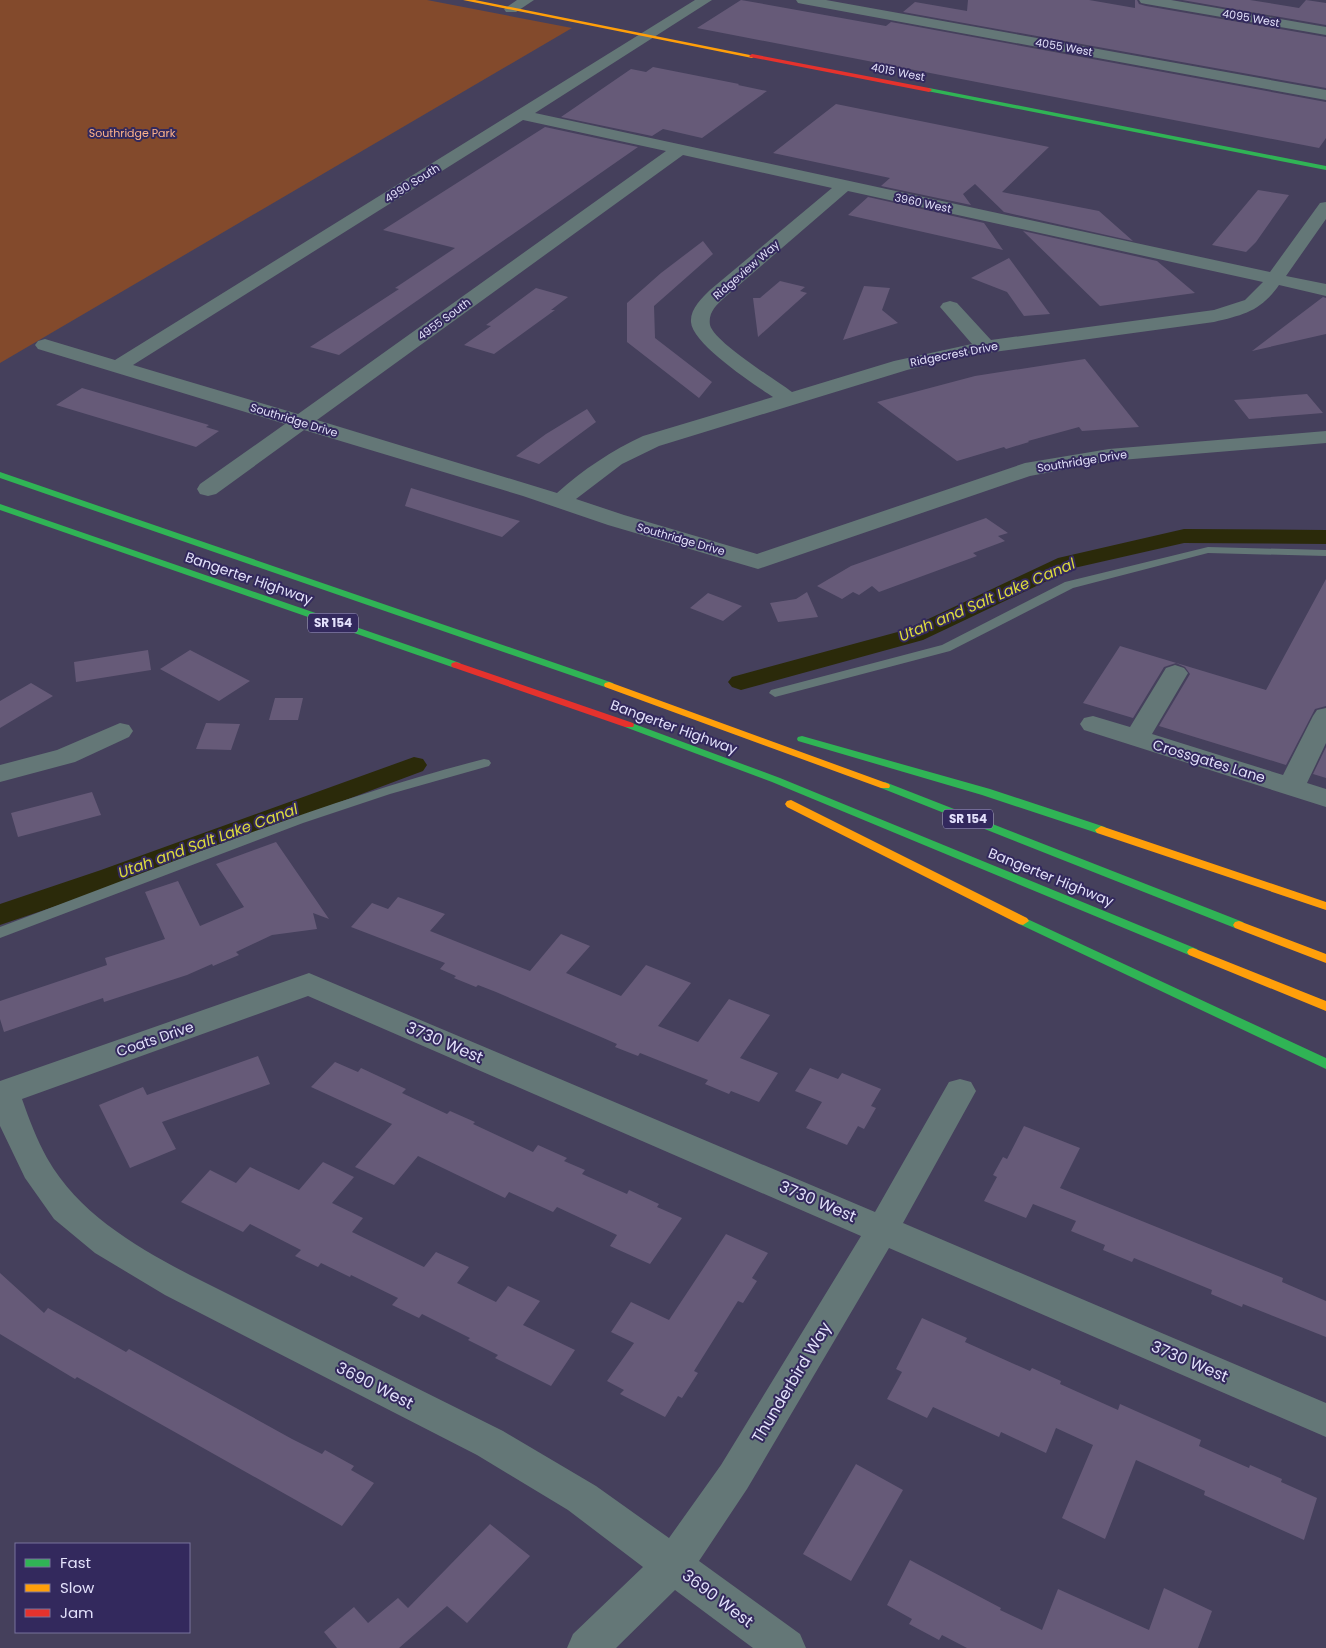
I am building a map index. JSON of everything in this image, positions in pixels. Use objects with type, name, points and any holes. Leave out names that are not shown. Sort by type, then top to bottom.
[{"type":"main road","name":"4015 West","points":[[466,0],[1326,168]]},
{"type":"main road","name":"Bangerter Highway","points":[[0,475],[608,686],[882,785],[1326,959]]},
{"type":"main road","name":"Bangerter Highway","points":[[0,507],[665,738],[784,784],[1326,1006]]},
{"type":"main road","points":[[608,686],[758,727]]},
{"type":"main road","points":[[786,735],[1004,797],[1326,906]]},
{"type":"main road","points":[[665,738],[754,785]]},
{"type":"main road","points":[[780,799],[1042,930],[1326,1064]]},
{"type":"street","points":[[511,9],[527,0]]},
{"type":"street","name":"4990 South","points":[[118,366],[706,0]]},
{"type":"street","name":"4055 West","points":[[803,0],[1326,95]]},
{"type":"street","points":[[868,12],[884,0]]},
{"type":"street","name":"4095 West","points":[[1146,0],[1326,30]]},
{"type":"street","name":"3960 West","points":[[521,115],[1326,290]]},
{"type":"street","name":"4955 South","points":[[208,489],[679,150]]},
{"type":"street","name":"Ridgeview Way","points":[[788,398],[713,343],[701,328],[701,314],[707,304],[717,294],[844,186]]},
{"type":"street","name":"Ridgecrest Drive","points":[[560,501],[602,466],[627,451],[650,441],[901,365],[986,347],[1214,316],[1235,311],[1252,304],[1265,292],[1326,207]]},
{"type":"street","points":[[950,307],[986,347]]},
{"type":"street","name":"Southridge Drive","points":[[45,345],[758,562],[1025,470],[1108,456],[1326,436]]},
{"type":"street","points":[[1137,738],[1175,673]]},
{"type":"street","points":[[1291,787],[1326,716]]},
{"type":"street","name":"Crossgates Lane","points":[[1093,724],[1326,798]]},
{"type":"street","points":[[0,774],[66,756],[120,731]]},
{"type":"street","name":"Coats Drive","points":[[2,1093],[309,984]]},
{"type":"street","name":"3730 West","points":[[309,984],[1326,1420]]},
{"type":"street","name":"Thunderbird Way","points":[[588,1648],[674,1564],[734,1477],[882,1229],[960,1091]]},
{"type":"street","name":"3690 West","points":[[2,1093],[35,1169],[66,1208],[109,1246],[179,1285],[490,1443],[582,1498],[786,1648]]},
{"type":"lane","points":[[775,693],[946,648],[1069,585],[1208,550],[1326,553]]},
{"type":"lane","points":[[0,933],[298,820],[385,791],[484,763]]},
{"type":"green space","name":"Southridge Park","points":[[0,0],[427,0],[572,28],[0,363]]},
{"type":"building","points":[[741,0],[886,26],[891,22],[1326,102],[1326,138],[1319,148],[697,28]]},
{"type":"building","points":[[968,0],[1089,0],[1135,8],[1135,0],[1137,0],[1139,4],[1146,6],[1326,37],[1326,88],[903,12],[915,2],[967,11]]},
{"type":"building","points":[[1182,0],[1250,0],[1299,8],[1306,0],[1326,3],[1326,25]]},
{"type":"building","points":[[653,67],[767,91],[702,138],[663,129],[652,136],[561,117],[631,69],[646,72]]},
{"type":"building","points":[[836,104],[1049,147],[1002,192],[1099,211],[1133,241],[1004,212],[975,184],[963,194],[971,205],[881,186],[890,178],[773,153]]},
{"type":"building","points":[[545,127],[638,147],[339,355],[310,347],[399,289],[395,288],[455,248],[383,230]]},
{"type":"building","points":[[1258,190],[1289,195],[1256,242],[1246,252],[1212,245]]},
{"type":"building","points":[[868,197],[984,223],[1003,250],[848,215]]},
{"type":"building","points":[[1023,231],[1157,261],[1195,293],[1100,306]]},
{"type":"building","points":[[703,241],[713,254],[654,306],[655,338],[712,382],[699,398],[627,342],[627,303],[661,273]]},
{"type":"building","points":[[1009,258],[1050,314],[1024,316],[1007,292],[971,278]]},
{"type":"building","points":[[780,281],[805,287],[800,291],[807,293],[758,337],[753,298],[760,298]]},
{"type":"building","points":[[864,286],[890,288],[882,310],[898,323],[843,340]]},
{"type":"building","points":[[536,288],[568,297],[551,310],[555,310],[494,354],[464,345],[491,326],[486,325]]},
{"type":"building","points":[[1323,297],[1326,298],[1326,334],[1252,351]]},
{"type":"building","points":[[1085,359],[1139,427],[1082,431],[1079,427],[1006,449],[1004,447],[957,461],[877,402],[975,376]]},
{"type":"building","points":[[82,388],[209,425],[206,427],[219,431],[196,447],[56,405]]},
{"type":"building","points":[[1307,394],[1323,413],[1249,419],[1234,400]]},
{"type":"building","points":[[587,409],[596,422],[539,464],[516,456],[546,434]]},
{"type":"building","points":[[411,488],[520,521],[502,537],[405,506]]},
{"type":"building","points":[[986,518],[1008,533],[998,536],[1005,541],[973,553],[977,556],[879,592],[872,586],[859,595],[853,592],[842,599],[817,586],[851,566]]},
{"type":"building","points":[[1326,579],[1326,706],[1315,709],[1286,765],[1159,726],[1190,674],[1185,667],[1176,663],[1164,667],[1133,718],[1083,703],[1120,646],[1266,690]]},
{"type":"building","points":[[807,592],[818,617],[778,622],[770,603],[796,599]]},
{"type":"building","points":[[708,593],[742,606],[723,621],[690,608]]},
{"type":"building","points":[[148,650],[151,670],[76,682],[74,662]]},
{"type":"building","points":[[190,650],[250,681],[219,701],[160,669]]},
{"type":"building","points":[[31,683],[53,696],[0,728],[0,701]]},
{"type":"building","points":[[275,698],[303,698],[298,720],[269,720]]},
{"type":"building","points":[[206,723],[240,724],[231,750],[196,749]]},
{"type":"building","points":[[1326,747],[1326,778],[1313,774]]},
{"type":"building","points":[[92,792],[101,815],[18,837],[11,813]]},
{"type":"building","points":[[276,842],[329,919],[313,913],[317,929],[272,935],[236,952],[239,955],[213,966],[212,964],[187,975],[104,1002],[103,998],[4,1032],[0,1019],[0,1001],[107,965],[105,958],[165,939],[145,892],[178,881],[200,926],[244,907],[216,864]]},
{"type":"building","points":[[398,897],[445,914],[430,931],[530,971],[561,934],[590,946],[566,973],[621,996],[646,965],[691,983],[658,1026],[698,1042],[729,999],[770,1015],[740,1058],[778,1073],[759,1102],[731,1091],[729,1094],[705,1084],[708,1080],[640,1053],[638,1056],[615,1047],[617,1044],[496,992],[478,985],[476,987],[454,978],[456,976],[440,969],[445,963],[351,927],[372,903],[388,909]]},
{"type":"building","points":[[258,1056],[270,1084],[162,1122],[176,1149],[130,1168],[99,1105],[143,1087],[147,1095]]},
{"type":"building","points":[[335,1062],[358,1072],[361,1068],[406,1089],[402,1093],[447,1114],[450,1111],[475,1122],[473,1124],[533,1152],[538,1145],[567,1158],[564,1161],[585,1170],[582,1174],[627,1194],[629,1190],[659,1204],[657,1207],[682,1218],[650,1264],[610,1246],[617,1235],[557,1207],[553,1212],[509,1192],[505,1198],[418,1156],[394,1185],[355,1167],[392,1124],[311,1087]]},
{"type":"building","points":[[810,1068],[838,1079],[842,1073],[881,1089],[871,1106],[876,1108],[864,1129],[858,1126],[847,1145],[806,1128],[822,1102],[795,1091]]},
{"type":"building","points":[[1024,1126],[1080,1148],[1060,1188],[1283,1278],[1282,1282],[1326,1301],[1326,1337],[1243,1304],[1242,1307],[1211,1294],[1212,1290],[1134,1258],[1132,1262],[1103,1250],[1105,1245],[1071,1231],[1076,1221],[1033,1204],[1026,1218],[984,1201],[997,1177],[993,1175],[1003,1157],[1007,1159]]},
{"type":"building","points":[[323,1162],[354,1177],[332,1203],[363,1218],[352,1232],[424,1267],[436,1252],[469,1267],[457,1283],[496,1302],[508,1286],[540,1301],[523,1325],[575,1350],[551,1386],[495,1358],[498,1355],[468,1340],[470,1338],[422,1314],[419,1318],[392,1305],[398,1298],[351,1275],[350,1277],[321,1263],[318,1267],[295,1256],[301,1250],[250,1224],[243,1232],[181,1202],[210,1170],[236,1183],[250,1167],[299,1190]]},
{"type":"building","points":[[726,1234],[768,1253],[752,1278],[757,1281],[743,1303],[738,1301],[694,1371],[698,1373],[682,1398],[678,1396],[665,1417],[620,1394],[624,1390],[607,1381],[634,1343],[611,1332],[631,1302],[669,1320]]},
{"type":"building","points":[[0,1273],[44,1313],[48,1308],[126,1352],[129,1349],[292,1439],[322,1454],[325,1450],[354,1466],[351,1470],[374,1483],[342,1526],[77,1377],[75,1379],[0,1334]]},
{"type":"building","points":[[922,1318],[967,1338],[965,1342],[1030,1371],[1032,1368],[1061,1381],[1060,1384],[1118,1410],[1120,1404],[1201,1440],[1199,1446],[1249,1468],[1250,1465],[1282,1479],[1281,1482],[1317,1498],[1304,1540],[1204,1495],[1205,1491],[1136,1460],[1105,1539],[1062,1518],[1093,1445],[1056,1428],[1046,1453],[1001,1432],[999,1437],[933,1407],[927,1418],[887,1399],[902,1372],[896,1369]]},
{"type":"building","points":[[856,1464],[903,1490],[851,1581],[803,1554]]},
{"type":"building","points":[[490,1524],[530,1556],[467,1623],[447,1606],[399,1648],[337,1648],[324,1632],[354,1607],[368,1623],[398,1598],[408,1608]]},
{"type":"building","points":[[910,1560],[1001,1608],[1000,1610],[1042,1630],[1058,1589],[1149,1630],[1164,1588],[1212,1611],[1198,1648],[967,1648],[942,1635],[939,1640],[909,1624],[912,1619],[887,1605]]},
{"type":"waterway","name":"Utah and Salt Lake Canal","points":[[741,682],[914,635],[1066,563],[1184,536],[1326,537]]},
{"type":"waterway","name":"Utah and Salt Lake Canal","points":[[0,915],[111,877],[414,765]]},
{"type":"traffic: fast","points":[[929,90],[1326,168]]},
{"type":"traffic: fast","points":[[0,475],[609,685]]},
{"type":"traffic: fast","points":[[0,507],[456,665]]},
{"type":"traffic: fast","points":[[629,725],[776,780],[1193,952]]},
{"type":"traffic: fast","points":[[802,739],[986,792],[1101,830]]},
{"type":"traffic: fast","points":[[885,786],[1239,925]]},
{"type":"traffic: fast","points":[[1023,921],[1326,1064]]},
{"type":"traffic: slow","points":[[466,0],[752,56]]},
{"type":"traffic: slow","points":[[609,685],[885,786]]},
{"type":"traffic: slow","points":[[791,804],[1023,921]]},
{"type":"traffic: slow","points":[[1101,830],[1326,906]]},
{"type":"traffic: slow","points":[[1239,925],[1326,959]]},
{"type":"traffic: slow","points":[[1193,952],[1326,1006]]},
{"type":"traffic: jam","points":[[752,56],[929,90]]},
{"type":"traffic: jam","points":[[456,665],[629,725]]}]
